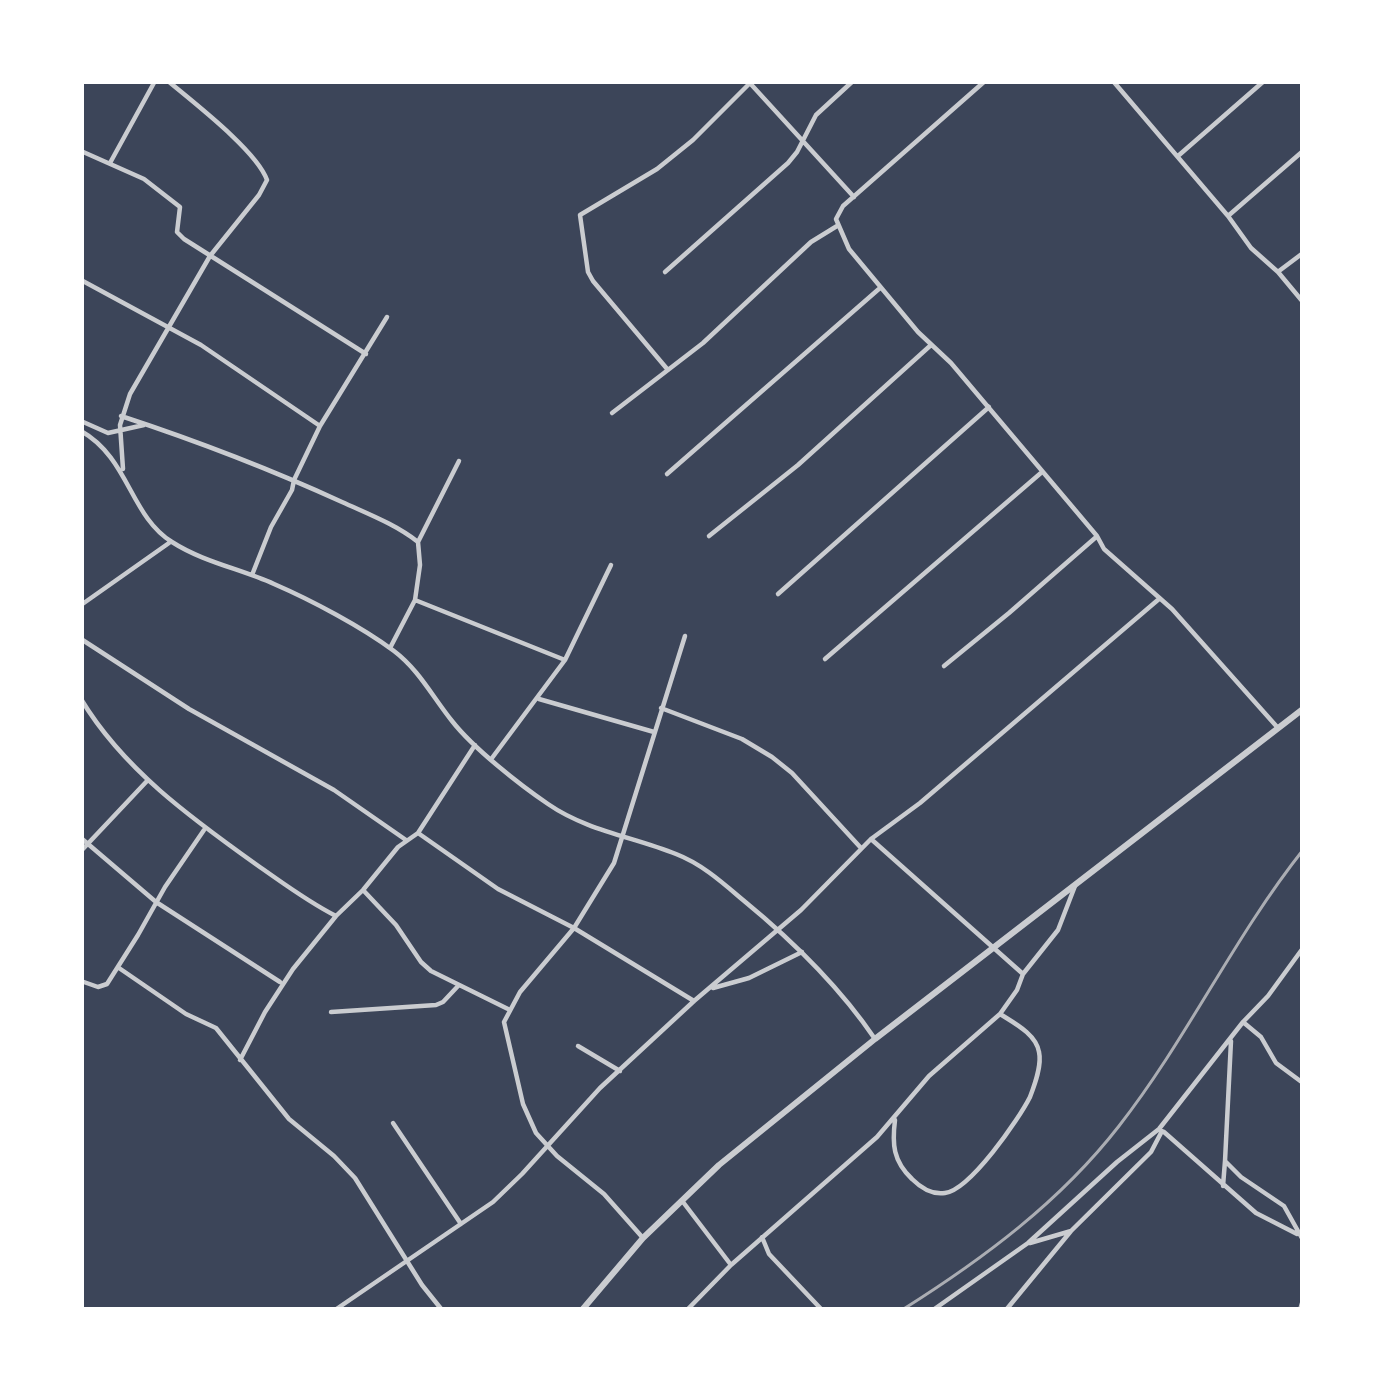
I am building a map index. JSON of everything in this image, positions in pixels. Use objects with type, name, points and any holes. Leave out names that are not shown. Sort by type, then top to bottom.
[{"type":"street","points":[[110,163],[155,81]]},
{"type":"street","points":[[124,475],[122,416],[141,374],[210,256],[265,185],[266,175],[247,152],[168,81]]},
{"type":"street","points":[[664,272],[788,163],[816,115],[853,81]]},
{"type":"street","points":[[986,81],[854,197],[839,212],[837,226],[849,249],[1117,562],[1172,609],[1278,728]]},
{"type":"street","points":[[1113,81],[1251,248],[1303,302]]},
{"type":"street","points":[[1178,156],[1264,81]]},
{"type":"street","points":[[668,370],[593,281],[580,215],[657,169],[750,82],[854,197]]},
{"type":"street","points":[[81,151],[144,179],[181,210],[177,232],[366,354]]},
{"type":"street","points":[[1228,216],[1303,151]]},
{"type":"street","points":[[612,413],[740,311],[811,242],[837,226]]},
{"type":"street","points":[[1278,272],[1303,253]]},
{"type":"street","points":[[81,280],[236,366],[320,426]]},
{"type":"street","points":[[667,474],[881,286]]},
{"type":"street","points":[[252,575],[320,426],[387,317]]},
{"type":"street","points":[[710,536],[798,465],[931,345]]},
{"type":"street","points":[[778,594],[989,407]]},
{"type":"street","points":[[122,416],[294,480],[418,542]]},
{"type":"street","points":[[81,421],[103,432],[146,424]]},
{"type":"street","points":[[81,431],[103,447],[154,527],[170,542],[277,585],[391,648],[409,663],[453,723],[546,803],[566,815],[678,854],[778,929],[851,1006],[875,1040]]},
{"type":"street","points":[[391,648],[416,599],[418,542],[459,461]]},
{"type":"street","points":[[825,659],[1042,472]]},
{"type":"street","points":[[944,666],[1096,536]]},
{"type":"street","points":[[81,605],[170,542]]},
{"type":"street","points":[[492,758],[565,660],[611,566]]},
{"type":"street","points":[[416,599],[565,660]]},
{"type":"street","points":[[335,1310],[514,1182],[574,1114],[694,1001],[802,910],[861,848],[1159,599]]},
{"type":"street","points":[[643,1238],[596,1186],[546,1146],[530,1122],[504,1028],[508,1009],[600,888],[624,837],[685,636]]},
{"type":"street","points":[[81,638],[189,709],[334,790],[406,840]]},
{"type":"street","points":[[538,698],[654,732]]},
{"type":"street","points":[[81,699],[100,729],[148,780],[205,828],[336,916]]},
{"type":"street","points":[[661,708],[742,739],[772,757],[792,772],[861,848]]},
{"type":"street","points":[[582,1310],[681,1199],[769,1123],[1303,709]]},
{"type":"street","points":[[240,1060],[282,983],[336,916],[406,840],[418,833],[476,745]]},
{"type":"street","points":[[81,851],[148,780]]},
{"type":"street","points":[[81,981],[102,987],[119,968],[155,902],[205,828]]},
{"type":"street","points":[[418,833],[498,889],[574,928],[694,1001]]},
{"type":"street","points":[[81,838],[155,902],[282,983]]},
{"type":"street","points":[[871,839],[1023,974]]},
{"type":"street","points":[[687,1310],[730,1265],[895,1120],[929,1076],[1000,1014],[1023,974],[1058,930],[1076,885]]},
{"type":"street","points":[[362,890],[396,925],[421,962],[508,1009]]},
{"type":"street","points":[[1006,1310],[1071,1231],[1151,1152],[1161,1130],[1231,1036],[1303,948]]},
{"type":"street","points":[[708,989],[748,978],[802,952]]},
{"type":"street","points":[[119,968],[186,1014],[212,1025],[289,1119],[344,1166],[442,1310]]},
{"type":"street","points":[[331,1012],[436,1005],[458,986]]},
{"type":"street","points":[[895,1120],[895,1156],[923,1189],[949,1192],[971,1176],[1028,1101],[1040,1060],[1035,1041],[1000,1014]]},
{"type":"street","points":[[1243,1022],[1261,1037],[1276,1063],[1303,1083]]},
{"type":"street","points":[[1223,1186],[1231,1036]]},
{"type":"street","points":[[578,1046],[620,1071]]},
{"type":"street","points":[[393,1123],[461,1224]]},
{"type":"street","points":[[1161,1130],[1256,1213],[1300,1237]]},
{"type":"street","points":[[933,1310],[1028,1243],[1117,1162],[1161,1130]]},
{"type":"street","points":[[1225,1161],[1284,1206],[1300,1237]]},
{"type":"street","points":[[681,1199],[730,1265]]},
{"type":"street","points":[[1028,1243],[1071,1231]]},
{"type":"street","points":[[762,1237],[770,1254],[822,1310]]},
{"type":"street","points":[[1300,1310],[1303,1300]]},
{"type":"shaded area","points":[[81,81],[1303,81],[1303,1310],[81,1310]]},
{"type":"railway","points":[[902,1310],[1019,1227],[1096,1154],[1144,1093],[1303,850]]}]
